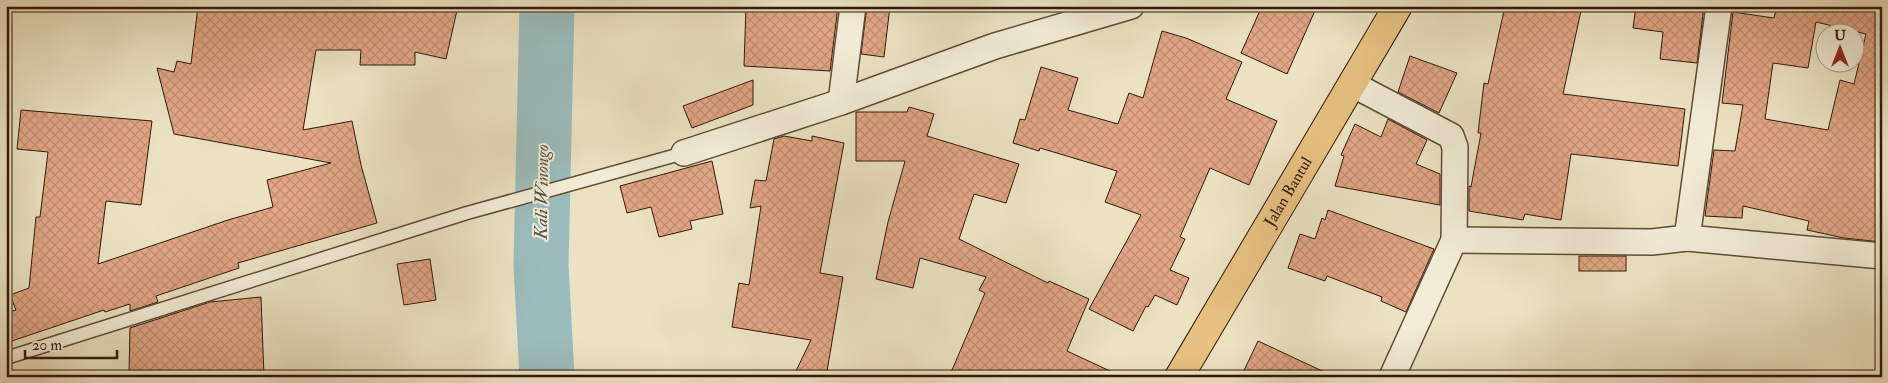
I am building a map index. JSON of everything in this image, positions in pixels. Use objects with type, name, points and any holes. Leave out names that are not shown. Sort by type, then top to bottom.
[{"type":"main road","name":"Jalan Bantul","points":[[1180,377],[1398,6]]},
{"type":"street","points":[[840,102],[854,6]]},
{"type":"street","points":[[684,153],[840,102],[995,46],[1131,6]]},
{"type":"street","points":[[1688,238],[1719,6]]},
{"type":"street","points":[[1352,84],[1451,136],[1455,147],[1454,240],[1392,377]]},
{"type":"street","points":[[1454,240],[1652,242],[1688,238],[1882,256]]},
{"type":"lane","points":[[6,358],[467,213],[684,153]]},
{"type":"building","points":[[198,6],[458,6],[446,59],[415,52],[415,65],[360,65],[361,50],[316,50],[303,130],[352,121],[361,165],[377,223],[238,263],[239,268],[156,296],[158,302],[130,311],[130,304],[105,312],[104,310],[6,343],[6,313],[16,310],[10,295],[29,288],[36,217],[40,217],[48,152],[17,149],[21,110],[152,121],[141,205],[106,201],[98,264],[228,220],[273,207],[267,180],[331,163],[174,134],[157,68],[174,72],[177,61],[191,64]]},
{"type":"building","points":[[746,6],[838,6],[830,71],[744,66]]},
{"type":"building","points":[[867,6],[890,6],[884,57],[861,54]]},
{"type":"building","points":[[1262,6],[1317,6],[1287,74],[1241,53]]},
{"type":"building","points":[[1505,6],[1582,6],[1563,94],[1685,109],[1678,166],[1571,154],[1561,220],[1525,214],[1523,220],[1469,211],[1469,186],[1471,187],[1481,133],[1478,133],[1484,83],[1488,84]]},
{"type":"building","points":[[1636,6],[1704,6],[1697,63],[1660,59],[1663,32],[1633,28]]},
{"type":"building","points":[[1777,6],[1882,6],[1882,242],[1844,238],[1807,230],[1809,221],[1743,206],[1742,218],[1705,216],[1714,150],[1735,151],[1743,105],[1722,103],[1733,12],[1774,18]],"holes":[[[1816,22],[1866,22],[1866,72],[1857,72],[1854,84],[1840,80],[1828,130],[1765,119],[1773,63],[1808,68]]]},
{"type":"building","points":[[1162,31],[1186,38],[1242,62],[1226,99],[1277,121],[1249,185],[1210,168],[1180,237],[1185,239],[1170,270],[1189,278],[1177,305],[1155,295],[1148,307],[1146,306],[1133,331],[1089,309],[1141,215],[1105,202],[1117,171],[1040,148],[1039,151],[1013,143],[1020,119],[1025,120],[1041,67],[1078,78],[1068,110],[1118,124],[1129,93],[1143,98]]},
{"type":"building","points":[[1410,56],[1457,73],[1439,113],[1398,92]]},
{"type":"building","points":[[753,80],[753,105],[692,128],[683,106]]},
{"type":"building","points":[[909,107],[934,114],[927,136],[1019,164],[1006,203],[974,194],[959,239],[1048,283],[1049,281],[1089,299],[1067,351],[1123,377],[949,377],[985,293],[979,290],[986,277],[920,258],[913,288],[876,279],[888,222],[905,161],[856,161],[856,112],[907,112]]},
{"type":"building","points":[[1388,119],[1427,140],[1416,164],[1440,174],[1440,205],[1335,186],[1344,156],[1341,155],[1355,124],[1381,137]]},
{"type":"building","points":[[784,136],[812,141],[812,136],[844,143],[820,273],[843,277],[826,377],[793,377],[811,340],[732,327],[739,283],[749,285],[761,206],[750,208],[755,180],[766,181],[774,139]]},
{"type":"building","points":[[712,161],[723,214],[690,221],[692,229],[659,237],[651,207],[627,213],[620,186]]},
{"type":"building","points":[[1328,210],[1434,249],[1406,312],[1381,301],[1382,297],[1327,276],[1325,281],[1288,268],[1300,234],[1315,239],[1322,218],[1325,220]]},
{"type":"building","points":[[1579,256],[1626,256],[1626,271],[1579,271]]},
{"type":"building","points":[[430,259],[436,300],[404,305],[397,264]]},
{"type":"building","points":[[261,297],[264,377],[202,377],[202,374],[129,373],[130,328],[210,302]]},
{"type":"building","points":[[1258,341],[1335,377],[1241,377]]},
{"type":"waterway","name":"Kali Winongo","points":[[547,6],[541,265],[547,377]]}]
